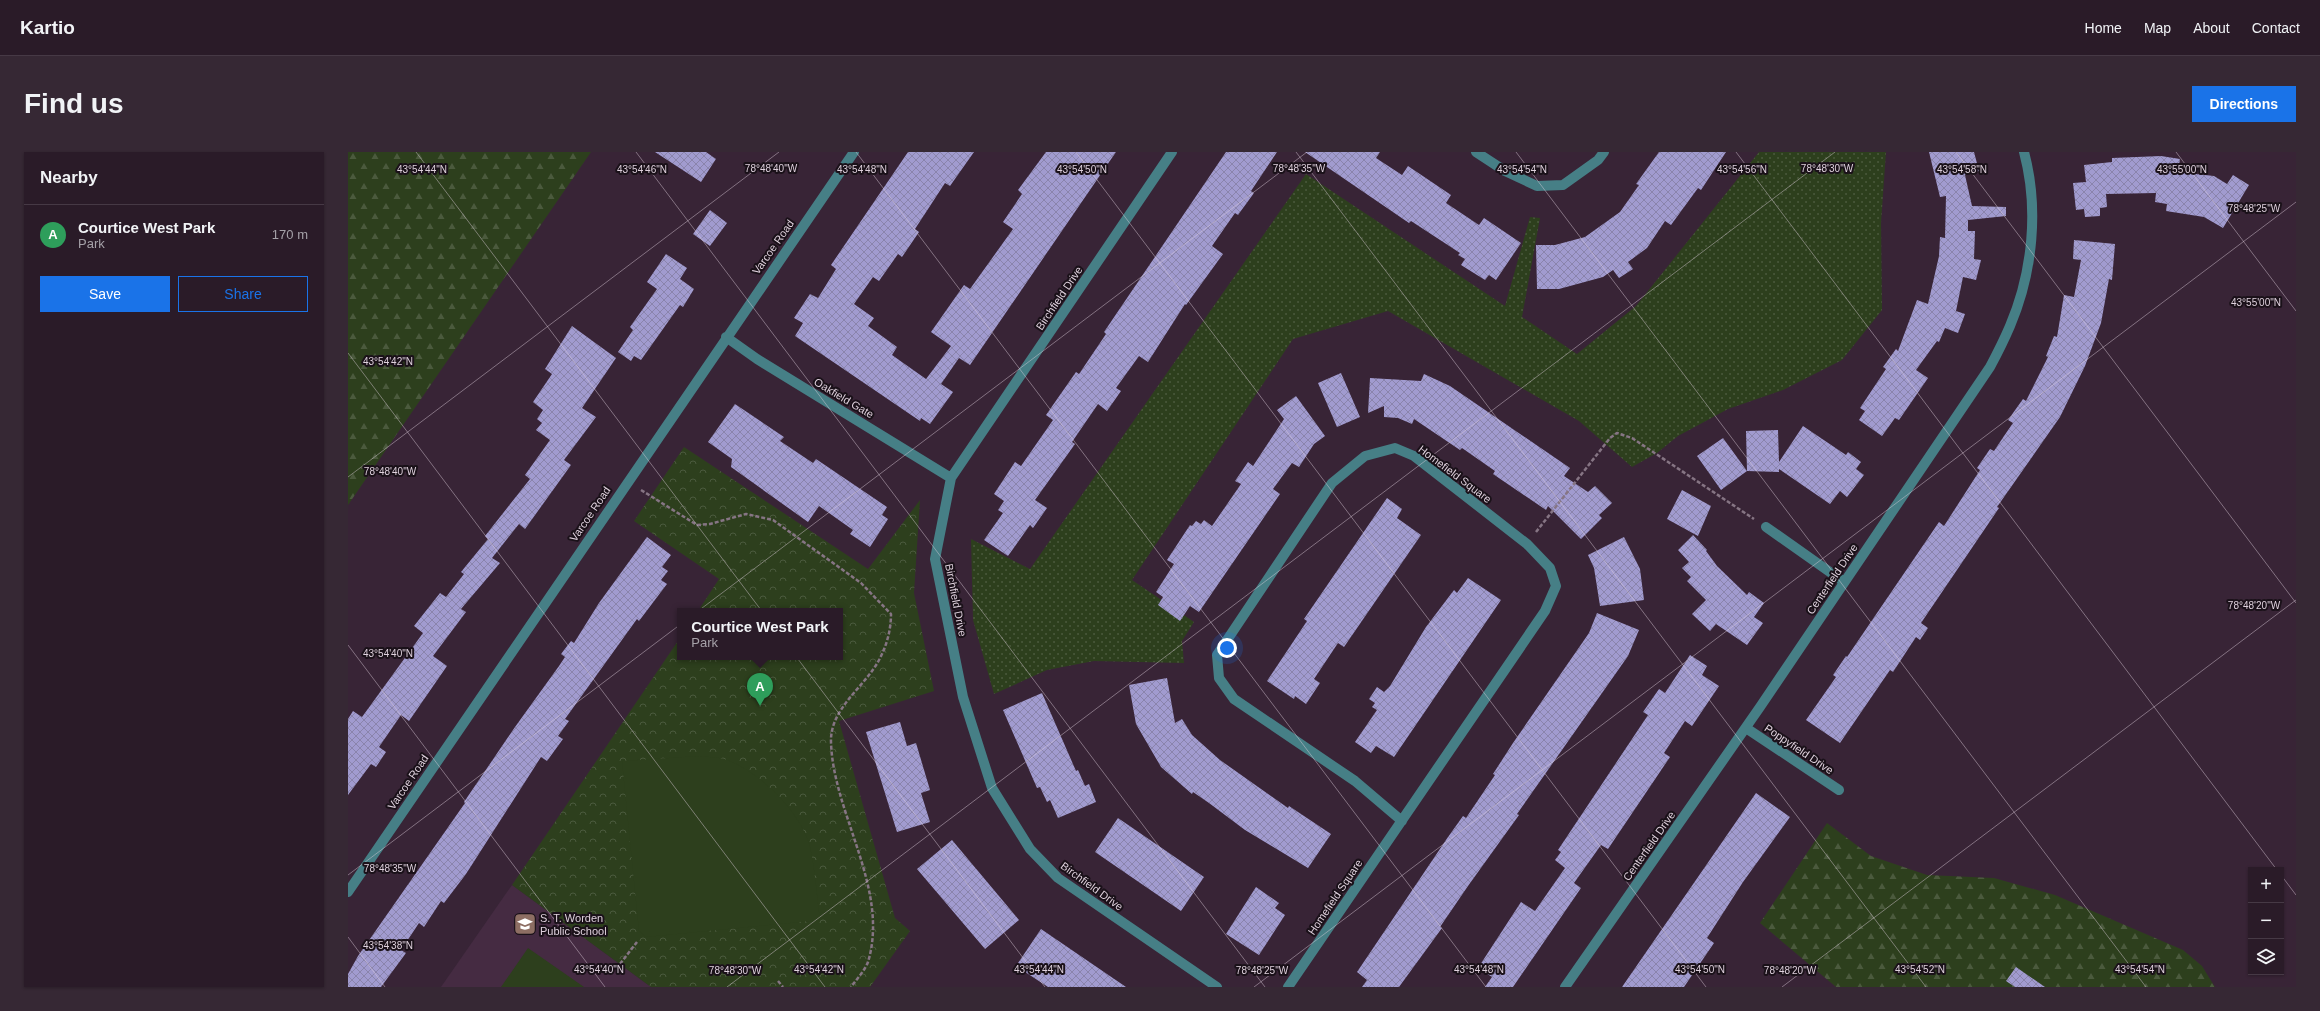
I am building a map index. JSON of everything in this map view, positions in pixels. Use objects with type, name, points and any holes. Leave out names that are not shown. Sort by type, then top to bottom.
[{"type":"street","name":"Varcoe Road","points":[[348,892],[627,481],[854,152]]},
{"type":"street","name":"Birchfield Drive","points":[[1172,152],[951,478],[935,559],[963,697],[992,788],[1030,849],[1058,878],[1217,987]]},
{"type":"street","points":[[1476,152],[1504,171],[1537,186],[1563,185],[1598,160],[1604,152]]},
{"type":"street","name":"Centerfield Drive","points":[[1565,987],[1746,728],[1990,367],[2010,326],[2024,283],[2030,248],[2032,214],[2030,176],[2024,152]]},
{"type":"street","name":"Oakfield Gate","points":[[726,337],[757,359],[951,478]]},
{"type":"street","name":"Homefield Square","points":[[1288,987],[1402,821],[1545,611],[1556,586],[1550,568],[1527,544],[1414,456],[1395,448],[1365,456],[1332,483],[1217,655],[1219,678],[1234,699],[1355,781],[1402,821]]},
{"type":"street","points":[[1766,527],[1844,582]]},
{"type":"street","name":"Poppyfield Drive","points":[[1746,728],[1839,790]]},
{"type":"path","points":[[1527,544],[1610,438],[1617,433],[1632,438],[1766,527]]},
{"type":"path","points":[[627,481],[688,522],[697,526],[746,514],[773,520],[861,583],[891,614],[891,628],[880,658],[873,670],[832,724],[830,741],[833,767],[866,878],[872,922],[867,963],[851,987]]},
{"type":"path","points":[[620,964],[637,942]]},
{"type":"path","points":[[778,981],[783,987]]},
{"type":"shaded area","name":"S. T. Worden Public School","points":[[512,885],[651,987],[441,987]]},
{"type":"green space","points":[[348,152],[591,152],[348,505]]},
{"type":"green space","points":[[1759,152],[1886,152],[1881,223],[1882,310],[1842,360],[1783,390],[1728,409],[1678,436],[1657,453],[1632,467],[1579,421],[1388,311],[1293,339],[1132,580],[1194,622],[1182,641],[1184,663],[1094,661],[1047,670],[994,694],[973,620],[971,539],[1030,569],[1306,174],[1505,306],[1530,217],[1540,218],[1522,317],[1577,354],[1636,306]]},
{"type":"green space","points":[[684,447],[868,569],[920,500],[914,593],[934,691],[839,721],[895,918],[910,931],[870,987],[651,987],[512,885],[677,642],[677,660],[843,660],[843,608],[700,608],[719,579],[634,521]]},
{"type":"green space","points":[[700,756],[724,759],[737,764],[750,772],[764,782],[776,794],[798,820],[810,847],[815,874],[820,920],[646,937],[639,931],[622,761]]},
{"type":"green space","points":[[1827,823],[1871,856],[1927,875],[1994,878],[2055,895],[2183,950],[2202,966],[2215,987],[1836,987],[1760,923]]},
{"type":"green space","points":[[528,948],[584,987],[501,987]]},
{"type":"building","points":[[655,152],[706,152],[716,159],[701,182]]},
{"type":"building","points":[[908,152],[974,152],[950,186],[945,183],[915,229],[919,232],[902,257],[898,254],[879,281],[873,277],[854,304],[874,318],[868,326],[897,347],[892,355],[926,379],[951,346],[931,332],[964,285],[970,289],[1013,229],[1003,222],[1022,194],[1018,190],[1046,152],[1116,152],[970,365],[959,358],[941,384],[953,392],[930,424],[921,418],[920,421],[795,336],[803,323],[794,318],[810,294],[818,298],[836,269],[831,265]]},
{"type":"building","points":[[1226,152],[1277,152],[1251,191],[1254,193],[1238,215],[1235,213],[1212,246],[1223,254],[1186,305],[1185,304],[1148,362],[1139,356],[1116,388],[1121,391],[1107,411],[1098,404],[1072,442],[1075,444],[1035,500],[1047,508],[1033,528],[1030,525],[1008,556],[984,540],[1003,513],[998,510],[1004,501],[994,494],[1015,462],[1021,466],[1053,420],[1046,415],[1076,372],[1079,374],[1106,334],[1104,332]]},
{"type":"building","points":[[1305,152],[1380,152],[1376,158],[1402,175],[1408,166],[1451,195],[1446,203],[1479,225],[1484,218],[1521,243],[1496,280],[1489,275],[1485,280],[1461,265],[1465,259],[1458,255],[1460,253],[1411,221],[1409,223]]},
{"type":"building","points":[[1659,152],[1726,152],[1701,190],[1698,188],[1671,225],[1665,221],[1647,248],[1628,262],[1633,269],[1619,278],[1613,270],[1603,277],[1559,289],[1537,289],[1536,245],[1555,245],[1585,237],[1620,212],[1639,185],[1636,184]]},
{"type":"building","points":[[1929,152],[1974,152],[1979,171],[1965,175],[1972,206],[2006,207],[2006,216],[1968,220],[1968,231],[1975,231],[1974,259],[1981,260],[1976,280],[1963,277],[1956,311],[1965,314],[1958,333],[1945,328],[1939,342],[1937,341],[1916,370],[1928,378],[1899,420],[1895,418],[1882,436],[1859,420],[1865,411],[1860,408],[1886,369],[1883,367],[1896,349],[1898,351],[1917,300],[1928,304],[1939,256],[1940,237],[1945,238],[1946,196],[1940,197]]},
{"type":"building","points":[[2161,156],[2180,159],[2178,172],[2214,176],[2227,184],[2233,175],[2249,185],[2223,228],[2204,217],[2166,211],[2167,204],[2155,202],[2156,193],[2106,194],[2107,207],[2100,208],[2100,216],[2085,217],[2084,209],[2076,210],[2073,183],[2086,182],[2084,165],[2112,162],[2112,158]]},
{"type":"building","points":[[710,210],[727,223],[710,246],[693,234]]},
{"type":"building","points":[[2074,240],[2115,244],[2112,280],[2109,279],[2101,323],[2085,366],[2060,417],[1997,507],[1999,508],[1921,623],[1928,628],[1920,640],[1916,637],[1893,672],[1890,670],[1840,743],[1806,720],[1836,677],[1833,675],[1846,656],[1847,657],[1939,522],[1944,526],[1980,470],[1977,468],[1990,449],[1994,451],[2013,423],[2008,420],[2023,399],[2026,401],[2048,357],[2046,356],[2054,336],[2057,337],[2064,295],[2074,297],[2081,260],[2073,259]]},
{"type":"building","points":[[666,254],[687,268],[680,279],[694,289],[683,307],[680,305],[641,360],[634,356],[631,361],[618,352],[633,330],[630,327],[657,289],[647,282]]},
{"type":"building","points":[[572,326],[616,358],[582,408],[596,417],[564,460],[571,465],[525,529],[519,524],[492,558],[500,563],[461,609],[466,612],[433,656],[447,666],[409,721],[401,715],[379,747],[386,752],[376,767],[371,764],[348,795],[348,719],[353,711],[362,717],[423,633],[414,626],[440,593],[446,597],[464,574],[461,572],[488,539],[485,536],[530,479],[525,475],[550,440],[536,430],[542,423],[537,419],[543,410],[533,402],[552,374],[545,369]]},
{"type":"building","points":[[1341,373],[1360,417],[1337,427],[1318,383]]},
{"type":"building","points":[[1424,374],[1450,386],[1570,468],[1564,476],[1588,492],[1595,486],[1612,503],[1599,515],[1602,518],[1581,539],[1548,506],[1546,510],[1493,474],[1495,471],[1462,448],[1460,450],[1414,419],[1412,424],[1398,418],[1384,417],[1384,406],[1368,413],[1370,378],[1421,381]]},
{"type":"building","points":[[1296,396],[1325,436],[1314,444],[1299,467],[1292,463],[1273,489],[1280,494],[1199,612],[1190,606],[1180,621],[1158,605],[1163,597],[1156,592],[1174,564],[1167,560],[1190,525],[1192,526],[1196,521],[1201,524],[1204,520],[1212,526],[1241,484],[1235,481],[1248,462],[1253,466],[1284,419],[1277,410]]},
{"type":"building","points":[[735,404],[784,437],[780,441],[813,463],[816,459],[887,507],[882,515],[888,519],[870,547],[850,534],[853,530],[819,506],[808,522],[731,467],[732,459],[708,442]]},
{"type":"building","points":[[1803,426],[1846,455],[1848,452],[1861,462],[1856,469],[1864,475],[1847,497],[1840,491],[1830,504],[1779,469],[1779,472],[1747,471],[1746,431],[1778,430],[1779,462]]},
{"type":"building","points":[[1723,438],[1747,471],[1721,490],[1697,456]]},
{"type":"building","points":[[1682,490],[1711,506],[1698,536],[1667,519]]},
{"type":"building","points":[[1387,498],[1402,509],[1397,518],[1421,535],[1344,647],[1338,643],[1314,679],[1320,683],[1306,704],[1295,696],[1294,699],[1267,681],[1307,621],[1304,619]]},
{"type":"building","points":[[1693,535],[1707,550],[1706,551],[1717,566],[1747,595],[1749,592],[1764,603],[1754,617],[1763,623],[1747,645],[1716,624],[1710,631],[1692,614],[1706,600],[1687,581],[1691,577],[1682,568],[1689,562],[1678,550]]},
{"type":"building","points":[[647,537],[671,555],[662,567],[668,571],[661,580],[667,584],[639,621],[637,619],[565,719],[569,721],[558,736],[563,739],[547,761],[541,757],[466,874],[444,903],[441,901],[424,927],[419,923],[401,950],[406,953],[381,987],[348,987],[348,974],[358,956],[465,803],[464,802],[515,727],[559,666],[565,657],[561,654],[571,641],[574,643],[599,603]]},
{"type":"building","points":[[1624,537],[1640,569],[1644,600],[1600,606],[1594,568],[1588,555]]},
{"type":"building","points":[[1468,578],[1501,600],[1394,757],[1376,746],[1371,753],[1355,742],[1377,710],[1372,707],[1375,703],[1369,699],[1377,687],[1384,692],[1390,686],[1426,627],[1454,590],[1457,593]]},
{"type":"building","points":[[1597,613],[1639,630],[1628,656],[1517,814],[1519,815],[1440,927],[1442,928],[1399,987],[1362,987],[1367,980],[1357,972],[1448,837],[1463,816],[1466,818],[1495,775],[1493,774],[1513,743],[1589,633]]},
{"type":"building","points":[[1690,655],[1707,666],[1702,675],[1719,686],[1692,726],[1685,721],[1664,753],[1670,757],[1608,849],[1601,845],[1574,883],[1581,888],[1513,987],[1485,987],[1492,977],[1478,968],[1521,902],[1535,911],[1565,868],[1555,860],[1561,852],[1558,850],[1648,715],[1643,712],[1659,689],[1665,693]]},
{"type":"building","points":[[1167,678],[1175,723],[1182,719],[1192,735],[1220,760],[1288,808],[1289,806],[1331,834],[1308,868],[1245,830],[1193,792],[1192,794],[1161,767],[1136,724],[1129,685]]},
{"type":"building","points":[[1042,693],[1076,771],[1078,770],[1085,786],[1089,784],[1096,802],[1058,818],[1050,800],[1047,802],[1040,787],[1037,788],[1003,710]]},
{"type":"building","points":[[900,722],[907,746],[916,743],[930,790],[921,793],[930,822],[897,832],[866,732]]},
{"type":"building","points":[[1756,793],[1790,817],[1743,882],[1707,938],[1714,943],[1684,987],[1622,987]]},
{"type":"building","points":[[1118,818],[1204,877],[1181,911],[1095,852]]},
{"type":"building","points":[[952,840],[1019,920],[985,949],[917,869]]},
{"type":"building","points":[[1256,887],[1279,903],[1275,908],[1285,915],[1259,955],[1226,934]]},
{"type":"building","points":[[1041,929],[1126,987],[1048,987],[1016,966]]},
{"type":"building","points":[[2016,967],[2045,987],[2015,987],[2006,981]]},
{"type":"place","name":"Courtice West Park","points":[[760,706]]},
{"type":"place","name":"S. T. Worden Public School","points":[[525,924]]}]
